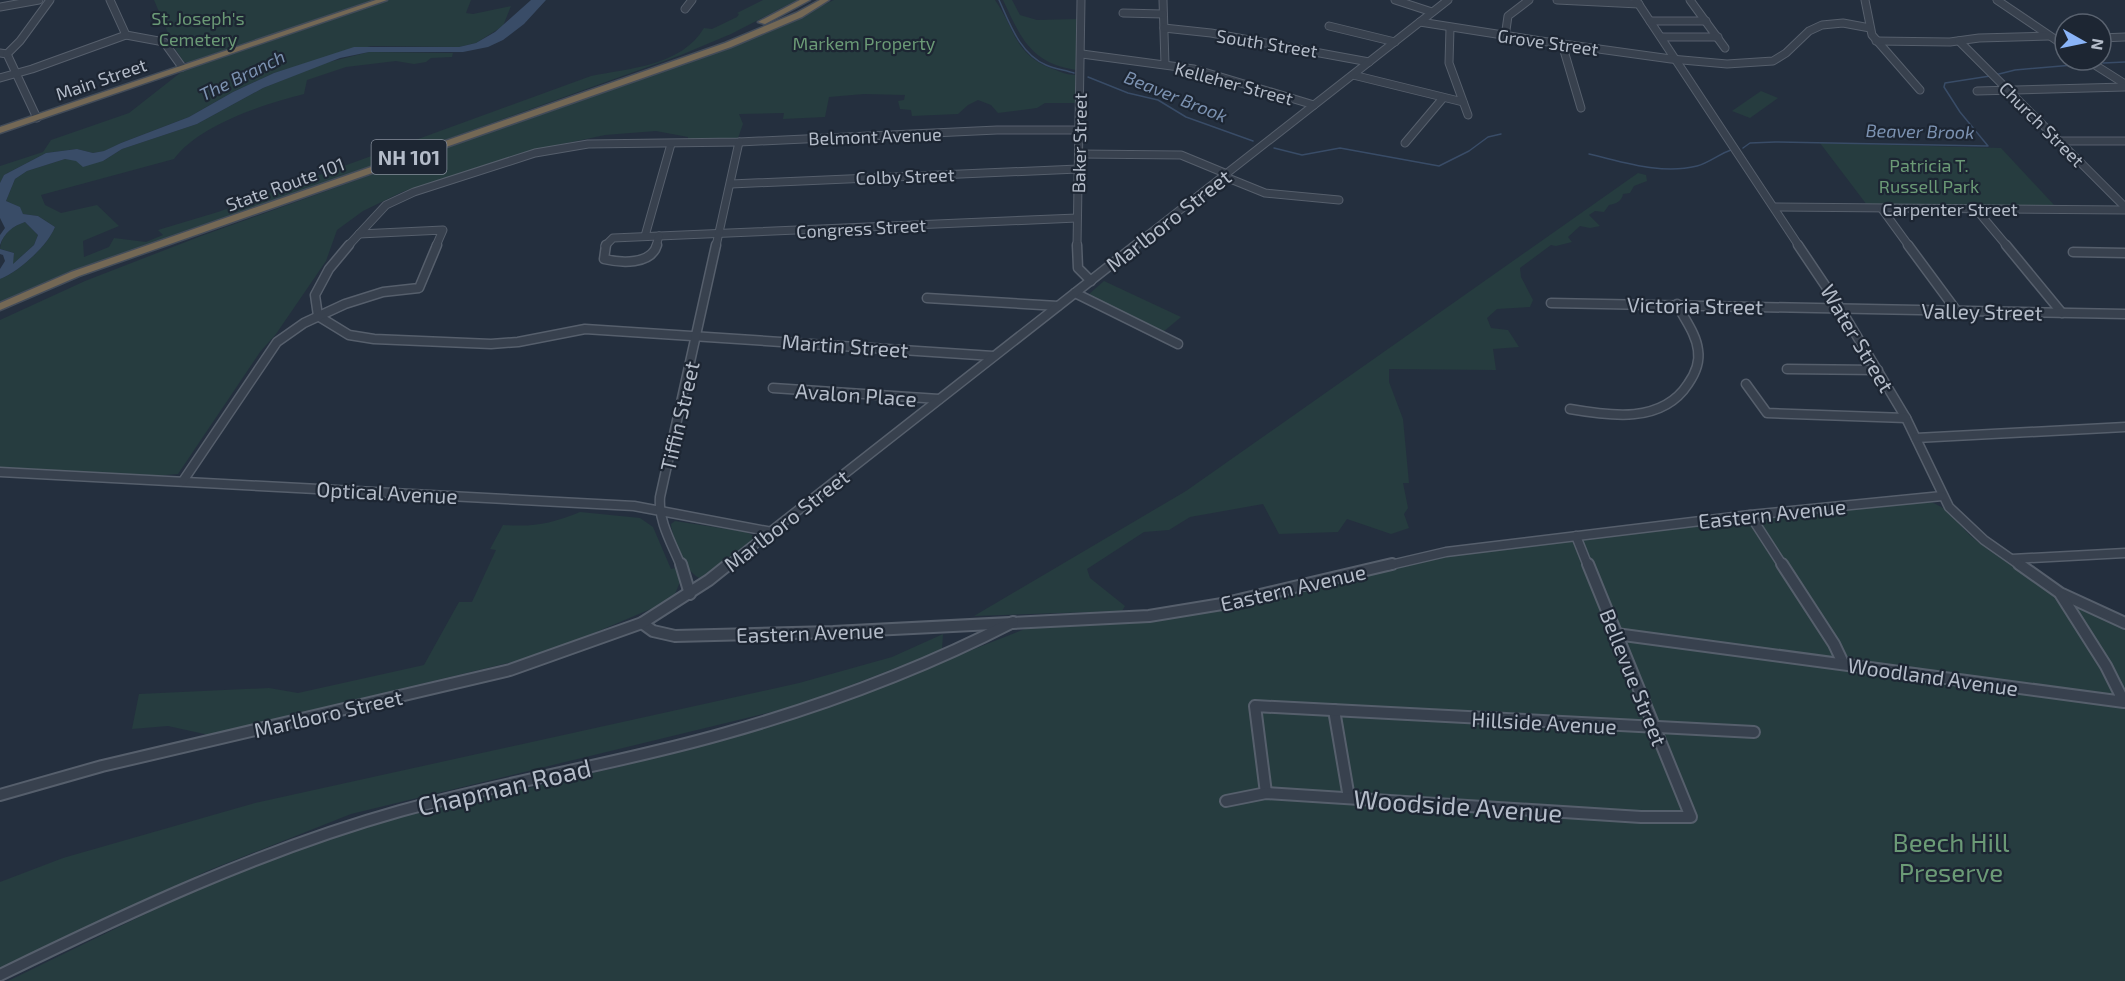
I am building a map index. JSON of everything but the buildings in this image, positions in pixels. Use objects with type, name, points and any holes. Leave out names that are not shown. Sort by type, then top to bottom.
[{"type":"highway","name":"Main Street","points":[[0,130],[384,0]]},
{"type":"highway","name":"State Route 101","points":[[628,78],[723,40],[806,0]]},
{"type":"highway","name":"State Route 101","points":[[0,307],[75,274],[189,236],[628,78],[738,41],[799,15],[825,0]]},
{"type":"highway","name":"State Route 101","points":[[0,315],[94,273],[189,236]]},
{"type":"street","points":[[0,7],[39,0]]},
{"type":"street","points":[[37,118],[17,74],[3,53],[20,42],[50,0]]},
{"type":"street","points":[[110,0],[126,35]]},
{"type":"street","points":[[685,9],[692,0]]},
{"type":"street","name":"Baker Street","points":[[1081,0],[1082,54],[1077,260],[1078,268],[1091,280]]},
{"type":"street","points":[[1163,0],[1165,64]]},
{"type":"street","points":[[1395,0],[1432,12]]},
{"type":"street","name":"Marlboro Street","points":[[0,795],[102,766],[510,670],[642,623],[690,594],[772,532],[1448,0]]},
{"type":"street","points":[[1505,37],[1509,16],[1529,0]]},
{"type":"street","points":[[1557,0],[1638,2]]},
{"type":"street","points":[[1690,0],[1725,48]]},
{"type":"street","points":[[1865,0],[1870,28],[1876,41],[1920,90]]},
{"type":"street","points":[[1997,0],[2053,38]]},
{"type":"street","name":"Water Street","points":[[1638,2],[1776,207],[1840,307],[1916,438],[1942,496],[1971,529],[2060,593],[2125,623]]},
{"type":"street","points":[[1124,13],[1163,14]]},
{"type":"street","points":[[1650,21],[1706,21]]},
{"type":"street","name":"Grove Street","points":[[1420,22],[1505,37],[1677,60],[1768,63],[1784,56],[1816,27],[1835,23],[1870,28]]},
{"type":"street","points":[[1329,26],[1395,42]]},
{"type":"street","name":"South Street","points":[[1164,28],[1222,35],[1369,62]]},
{"type":"street","points":[[1450,28],[1448,59],[1468,115]]},
{"type":"street","points":[[0,78],[126,35],[164,42],[182,67]]},
{"type":"street","points":[[1876,41],[1959,41],[1979,38],[2049,36]]},
{"type":"street","points":[[1662,37],[1718,37]]},
{"type":"street","name":"Church Street","points":[[1959,41],[2114,195],[2125,209]]},
{"type":"street","points":[[1562,45],[1581,108]]},
{"type":"street","name":"Kelleher Street","points":[[1082,54],[1194,69],[1314,105]]},
{"type":"street","points":[[2105,72],[2125,86]]},
{"type":"street","points":[[1353,75],[1463,102]]},
{"type":"street","points":[[1977,91],[2125,86]]},
{"type":"street","points":[[1405,143],[1443,98]]},
{"type":"street","name":"Belmont Avenue","points":[[318,316],[315,304],[318,286],[329,269],[376,213],[400,197],[535,153],[588,144],[739,142],[997,130],[1080,130]]},
{"type":"street","points":[[2059,141],[2125,141]]},
{"type":"street","name":"Tiffin Street","points":[[659,510],[739,142]]},
{"type":"street","points":[[645,236],[671,144]]},
{"type":"street","points":[[1079,154],[1181,155],[1197,160],[1265,194],[1339,200]]},
{"type":"street","name":"Colby Street","points":[[731,184],[1078,169]]},
{"type":"street","points":[[2114,195],[2125,195]]},
{"type":"street","name":"Carpenter Street","points":[[1776,207],[2125,209]]},
{"type":"street","points":[[1882,209],[1956,310]]},
{"type":"street","points":[[1976,209],[2061,313]]},
{"type":"street","name":"Congress Street","points":[[659,236],[654,253],[647,258],[619,261],[604,259],[605,246],[613,238],[645,236],[720,235],[1077,218]]},
{"type":"street","points":[[183,481],[270,350],[289,333],[318,316],[372,295],[419,288],[443,230],[359,234]]},
{"type":"street","points":[[2073,252],[2125,253]]},
{"type":"street","points":[[1075,293],[1178,344]]},
{"type":"street","points":[[927,298],[1058,306]]},
{"type":"street","name":"Victoria Street","points":[[1551,303],[1840,307]]},
{"type":"street","points":[[1570,409],[1612,416],[1639,415],[1669,405],[1682,393],[1693,380],[1699,361],[1698,347],[1677,304]]},
{"type":"street","name":"Valley Street","points":[[1840,307],[2125,314]]},
{"type":"street","name":"Martin Street","points":[[318,316],[349,335],[435,343],[518,342],[585,329],[993,356]]},
{"type":"street","points":[[1787,369],[1878,370]]},
{"type":"street","points":[[1746,384],[1767,413],[1905,418]]},
{"type":"street","name":"Avalon Place","points":[[773,388],[939,399]]},
{"type":"street","points":[[1916,438],[2125,427]]},
{"type":"street","name":"Optical Avenue","points":[[0,472],[634,506],[772,532]]},
{"type":"street","name":"Eastern Avenue","points":[[642,623],[653,631],[675,636],[833,633],[1016,621],[1131,617],[1176,612],[1329,581],[1421,556],[1750,515],[1942,496]]},
{"type":"street","points":[[659,510],[687,580],[690,594]]},
{"type":"street","points":[[1750,515],[1834,644],[1843,663]]},
{"type":"street","name":"Bellevue Street","points":[[1576,536],[1691,817]]},
{"type":"street","points":[[2012,559],[2125,553]]},
{"type":"street","name":"Woodland Avenue","points":[[1616,634],[2124,702],[2106,666],[2060,593]]},
{"type":"street","name":"Chapman Road","points":[[0,975],[102,925],[196,884],[302,843],[400,811],[713,737],[773,720],[957,651],[1016,621]]},
{"type":"street","name":"Hillside Avenue","points":[[1266,793],[1255,706],[1754,732]]},
{"type":"street","points":[[1334,710],[1349,798]]},
{"type":"street","name":"Woodside Avenue","points":[[1226,801],[1266,793],[1641,817],[1691,817]]},
{"type":"green space","name":"St. Joseph's Cemetery","points":[[154,0],[471,0],[466,13],[473,14],[511,6],[503,26],[476,43],[459,47],[371,46],[274,73],[233,92],[189,117],[105,151],[93,153],[77,149],[46,153],[4,175],[0,183],[0,166],[43,152],[51,140],[129,113],[185,69],[249,46],[246,43],[192,62],[184,62],[174,47]]},
{"type":"green space","points":[[763,0],[797,0],[731,34],[681,55],[212,224],[0,305],[0,279],[32,257],[46,242],[55,227],[38,216],[23,214],[19,207],[6,201],[15,179],[27,171],[65,159],[103,161],[122,149],[197,124],[263,88],[325,63],[369,52],[453,53],[452,57],[431,58],[426,62],[414,64],[396,61],[346,67],[307,80],[304,94],[252,110],[216,126],[185,147],[174,159],[41,195],[45,205],[61,213],[97,205],[119,226],[83,241],[84,257],[109,247],[114,238],[146,242],[163,235],[158,230],[218,212],[591,76],[669,58],[694,41],[704,28],[712,29],[737,17],[739,14],[737,13]]},
{"type":"green space","name":"Markem Property","points":[[834,0],[995,0],[1017,40],[1030,57],[1053,69],[1076,75],[1075,103],[1045,103],[1037,108],[998,113],[991,105],[978,100],[958,114],[912,116],[911,110],[900,109],[898,101],[904,100],[905,95],[864,94],[829,97],[825,117],[783,119],[784,113],[739,114],[743,124],[738,138],[688,141],[688,137],[656,131],[605,135],[496,162],[402,192],[363,211],[337,230],[326,261],[276,334],[260,352],[178,474],[154,476],[0,467],[0,320],[85,281],[201,236],[744,41]]},
{"type":"green space","points":[[1003,0],[1012,0],[1020,15],[1037,20],[1079,19],[1078,67],[1076,70],[1060,67],[1037,55],[1022,37]]},
{"type":"green space","points":[[1761,91],[1778,98],[1750,118],[1732,111]]},
{"type":"green space","name":"Patricia T. Russell Park","points":[[1820,143],[2001,148],[2055,206],[1867,205]]},
{"type":"green space","points":[[1638,173],[1646,175],[1647,181],[1634,186],[1630,193],[1623,194],[1620,200],[1609,205],[1604,212],[1595,211],[1589,215],[1600,226],[1590,228],[1580,226],[1568,237],[1572,242],[1551,245],[1520,268],[1521,277],[1533,300],[1530,307],[1497,309],[1487,318],[1491,328],[1508,330],[1519,347],[1493,349],[1496,370],[1389,369],[1389,382],[1403,419],[1409,483],[1403,483],[1408,508],[1404,514],[1409,528],[1391,534],[1347,519],[1338,532],[1279,534],[1263,504],[1190,517],[1169,530],[1144,532],[1087,569],[1090,578],[1125,606],[1122,611],[974,616],[1186,491]]},
{"type":"green space","points":[[25,222],[38,235],[34,245],[12,265],[14,253],[0,249],[2,239],[16,226]]},
{"type":"green space","points":[[1104,281],[1181,317],[1163,332],[1088,295]]},
{"type":"green space","name":"Beech Hill Preserve","points":[[1925,501],[1941,507],[1978,542],[2013,566],[2125,626],[2125,981],[8,981],[172,901],[270,858],[406,812],[525,789],[631,764],[804,716],[1030,627],[1113,623],[1215,610],[1324,587],[1432,558],[1789,514]]},
{"type":"green space","points":[[580,512],[640,518],[653,527],[671,569],[675,568],[680,582],[675,594],[653,608],[561,647],[520,660],[209,735],[168,726],[132,729],[139,694],[269,688],[298,693],[424,665],[459,602],[472,602],[496,550],[490,549],[503,525],[542,524]]},
{"type":"green space","points":[[675,521],[746,532],[754,536],[754,540],[713,571],[699,578],[680,554],[671,524]]},
{"type":"green space","points":[[943,634],[942,650],[800,705],[351,814],[207,871],[0,971],[0,882],[63,858],[255,803],[799,683],[892,657]]},
{"type":"water","points":[[531,0],[546,0],[524,24],[503,40],[488,47],[463,52],[369,52],[340,58],[263,88],[197,124],[122,149],[103,161],[83,167],[76,161],[65,159],[27,171],[15,179],[6,201],[20,207],[23,214],[38,216],[55,227],[46,242],[32,257],[0,279],[0,269],[5,261],[3,255],[0,254],[0,249],[14,253],[13,264],[34,245],[38,235],[25,222],[10,230],[0,245],[0,235],[5,228],[0,218],[0,183],[4,175],[46,153],[77,149],[93,153],[104,151],[189,117],[233,92],[274,73],[354,47],[459,47],[476,43],[495,32]]},
{"type":"waterway","name":"Beaver Brook","points":[[999,0],[1012,28],[1029,54],[1053,68],[1074,73]]},
{"type":"waterway","name":"Beaver Brook","points":[[2113,63],[2125,62]]},
{"type":"waterway","name":"Beaver Brook","points":[[1995,75],[2015,70],[2053,67]]},
{"type":"waterway","name":"Beaver Brook","points":[[1743,148],[1750,143],[1775,142],[1988,146],[1960,112],[1944,87],[1945,83],[1990,76]]},
{"type":"waterway","name":"Beaver Brook","points":[[1088,77],[1128,93],[1158,100],[1186,117],[1253,141]]},
{"type":"waterway","name":"Beaver Brook","points":[[1274,148],[1302,155],[1340,148],[1439,166],[1469,151],[1488,137],[1501,134]]},
{"type":"waterway","name":"Beaver Brook","points":[[1589,154],[1643,166],[1670,169],[1697,166],[1731,150]]},
{"type":"water label","name":"The Branch","points":[[242,75]]}]
